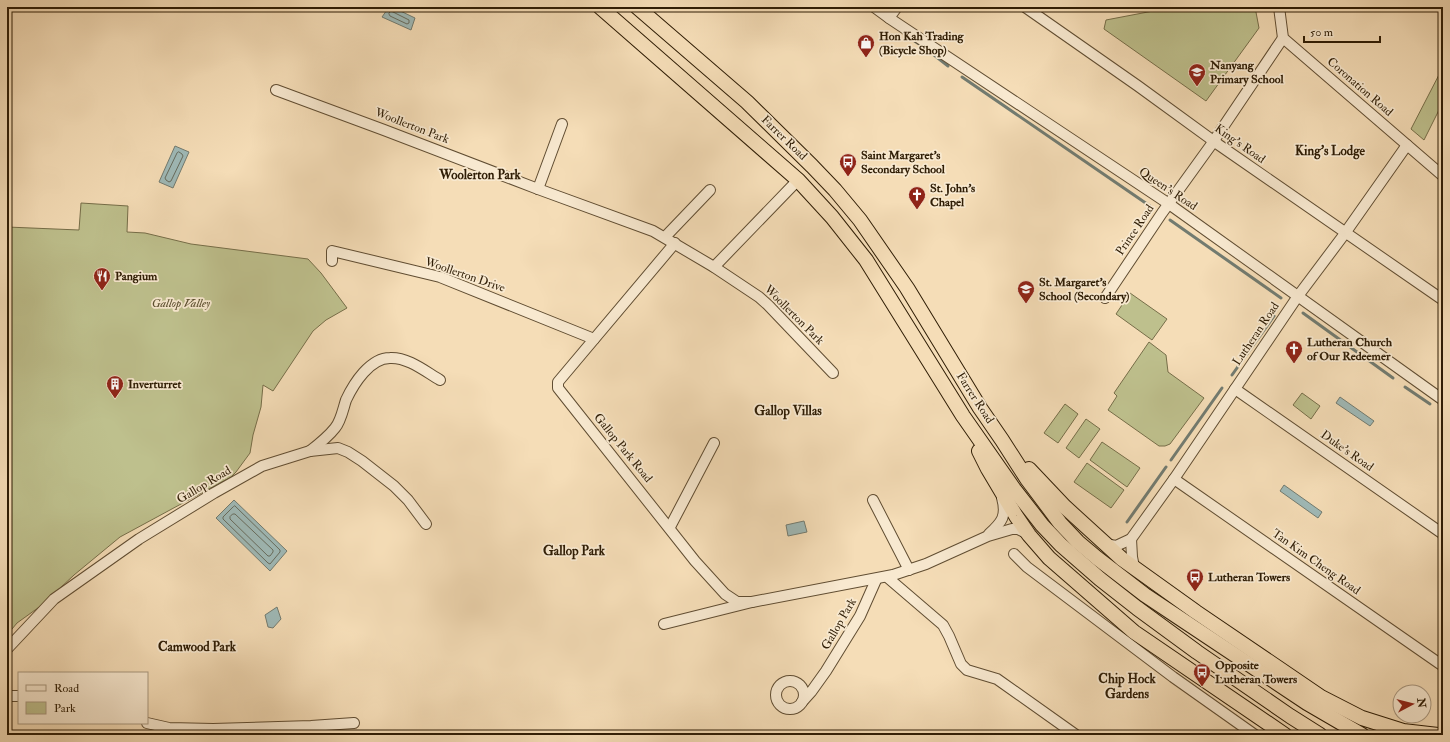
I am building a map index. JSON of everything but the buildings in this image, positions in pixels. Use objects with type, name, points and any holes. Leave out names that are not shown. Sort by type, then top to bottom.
[{"type":"highway","name":"Farrer Road","points":[[600,7],[798,180],[832,217],[866,260],[963,416],[1042,525],[1061,545],[1100,579],[1137,608],[1203,656],[1320,735]]},
{"type":"highway","name":"Farrer Road","points":[[637,7],[747,102],[835,190],[860,220],[907,288],[980,408],[1027,479],[1060,523],[1097,558],[1145,595],[1300,699],[1362,735]]},
{"type":"highway","points":[[963,416],[988,469],[1029,535],[1049,558],[1134,632],[1285,735]]},
{"type":"highway","points":[[1005,445],[1012,448],[1022,461],[1065,507],[1105,544],[1134,568],[1321,697],[1362,718],[1403,730],[1438,735]]},
{"type":"street","name":"Queen's Road","points":[[874,7],[1169,204],[1443,400]]},
{"type":"street","points":[[889,18],[897,7]]},
{"type":"street","name":"King's Road","points":[[1024,7],[1138,86],[1213,141],[1443,300]]},
{"type":"street","points":[[1280,7],[1283,38]]},
{"type":"street","name":"Prince Road","points":[[1105,298],[1283,38]]},
{"type":"street","name":"Coronation Road","points":[[1283,38],[1443,176]]},
{"type":"street","name":"Woollerton Park","points":[[276,90],[538,189],[646,228],[665,237],[714,267],[768,305],[833,373]]},
{"type":"street","points":[[538,189],[562,124]]},
{"type":"street","name":"Lutheran Road","points":[[1131,539],[1174,479],[1298,296],[1407,145]]},
{"type":"street","points":[[714,267],[798,180]]},
{"type":"street","points":[[665,237],[710,190]]},
{"type":"street","points":[[594,339],[675,244]]},
{"type":"street","name":"Woollerton Drive","points":[[332,261],[332,251],[440,277],[594,339]]},
{"type":"street","name":"Gallop Park Road","points":[[594,339],[558,382],[558,388],[696,561],[725,594],[737,602],[752,602]]},
{"type":"street","points":[[310,451],[336,427],[346,400],[359,376],[374,363],[389,358],[400,359],[409,362],[440,380]]},
{"type":"street","name":"Duke's Road","points":[[1235,388],[1443,534]]},
{"type":"street","points":[[670,527],[714,443]]},
{"type":"street","name":"Gallop Road","points":[[7,649],[54,599],[139,539],[214,493],[262,466],[310,451],[338,448],[353,455],[394,486],[408,500],[426,524]]},
{"type":"street","name":"Tan Kim Cheng Road","points":[[1174,479],[1443,666]]},
{"type":"street","name":"Gallop Park Road","points":[[988,536],[998,526],[1004,517],[1005,511],[999,487]]},
{"type":"street","points":[[874,500],[909,570]]},
{"type":"street","name":"Gallop Park Road","points":[[664,624],[752,602],[887,577],[926,564],[988,536],[1012,529],[1018,529],[1029,535]]},
{"type":"street","points":[[1105,544],[1116,546],[1131,539],[1134,568]]},
{"type":"street","points":[[1014,554],[1027,566],[1173,677],[1255,735]]},
{"type":"street","points":[[887,577],[943,625],[961,664],[967,670],[997,679],[1076,735]]},
{"type":"street","name":"Gallop Park","points":[[802,702],[820,680],[860,616],[876,580]]},
{"type":"street","points":[[796,682],[803,691],[802,702],[790,709],[780,706],[776,695],[781,684],[787,681],[796,682],[812,685],[820,680]]},
{"type":"street","points":[[7,696],[18,696]]},
{"type":"street","points":[[148,723],[171,732],[311,726],[354,722]]},
{"type":"green space","points":[[1174,7],[1255,7],[1259,28],[1206,101],[1104,29],[1106,20]]},
{"type":"green space","points":[[1443,67],[1443,102],[1424,140],[1411,129]]},
{"type":"green space","name":"Gallop Valley","points":[[81,203],[128,206],[127,232],[145,233],[191,244],[308,259],[321,273],[347,308],[326,320],[313,331],[273,391],[263,385],[261,407],[253,435],[250,453],[231,477],[120,537],[74,575],[42,605],[17,623],[7,635],[7,227],[79,230]]},
{"type":"green space","points":[[1130,293],[1167,319],[1152,340],[1116,314]]},
{"type":"green space","points":[[1149,342],[1166,355],[1168,372],[1204,398],[1170,444],[1165,446],[1159,446],[1108,410],[1117,396],[1114,393]]},
{"type":"green space","points":[[1302,393],[1320,406],[1311,419],[1293,405]]},
{"type":"green space","points":[[1065,404],[1078,414],[1058,443],[1044,433]]},
{"type":"green space","points":[[1086,419],[1100,429],[1079,458],[1066,448]]},
{"type":"green space","points":[[1102,442],[1140,468],[1127,487],[1090,460]]},
{"type":"green space","points":[[1087,463],[1124,490],[1111,508],[1074,482]]},
{"type":"water","points":[[389,7],[415,18],[411,30],[382,17]]},
{"type":"water","points":[[175,146],[189,152],[173,188],[159,182]]},
{"type":"water","points":[[1340,397],[1374,421],[1370,426],[1336,403]]},
{"type":"water","points":[[1284,485],[1322,512],[1318,518],[1280,491]]},
{"type":"water","points":[[234,500],[287,551],[270,571],[216,518]]},
{"type":"water","points":[[804,521],[807,532],[788,536],[786,525]]},
{"type":"water","points":[[277,607],[281,619],[273,628],[268,627],[265,615]]},
{"type":"waterway","points":[[910,38],[922,46]]},
{"type":"waterway","points":[[934,55],[948,66]]},
{"type":"waterway","points":[[962,77],[1150,206]]},
{"type":"waterway","points":[[1170,220],[1281,298]]},
{"type":"waterway","points":[[1303,313],[1393,378]]},
{"type":"waterway","points":[[1232,375],[1274,316]]},
{"type":"waterway","points":[[1405,387],[1430,404]]},
{"type":"waterway","points":[[1171,460],[1222,388]]},
{"type":"waterway","points":[[1127,522],[1166,467]]},
{"type":"place","name":"Hon Kah Trading (Bicycle Shop)","points":[[866,58]]},
{"type":"place","name":"Nanyang Primary School","points":[[1197,87]]},
{"type":"place","name":"Saint Margaret's Secondary School","points":[[848,177]]},
{"type":"place","name":"St. John's Chapel","points":[[917,210]]},
{"type":"place","name":"Pangium","points":[[102,291]]},
{"type":"place","name":"St. Margaret's School (Secondary)","points":[[1026,304]]},
{"type":"place","name":"Lutheran Church of Our Redeemer","points":[[1294,364]]},
{"type":"place","name":"Inverturret","points":[[115,399]]},
{"type":"place","name":"Lutheran Towers","points":[[1195,592]]},
{"type":"place","name":"Opposite Lutheran Towers","points":[[1202,687]]},
{"type":"district","name":"King's Lodge","points":[[1330,151]]},
{"type":"district","name":"Woolerton Park","points":[[480,175]]},
{"type":"district","name":"Gallop Villas","points":[[788,411]]},
{"type":"district","name":"Gallop Park","points":[[574,551]]},
{"type":"district","name":"Camwood Park","points":[[197,647]]},
{"type":"district","name":"Chip Hock Gardens","points":[[1127,686]]}]
